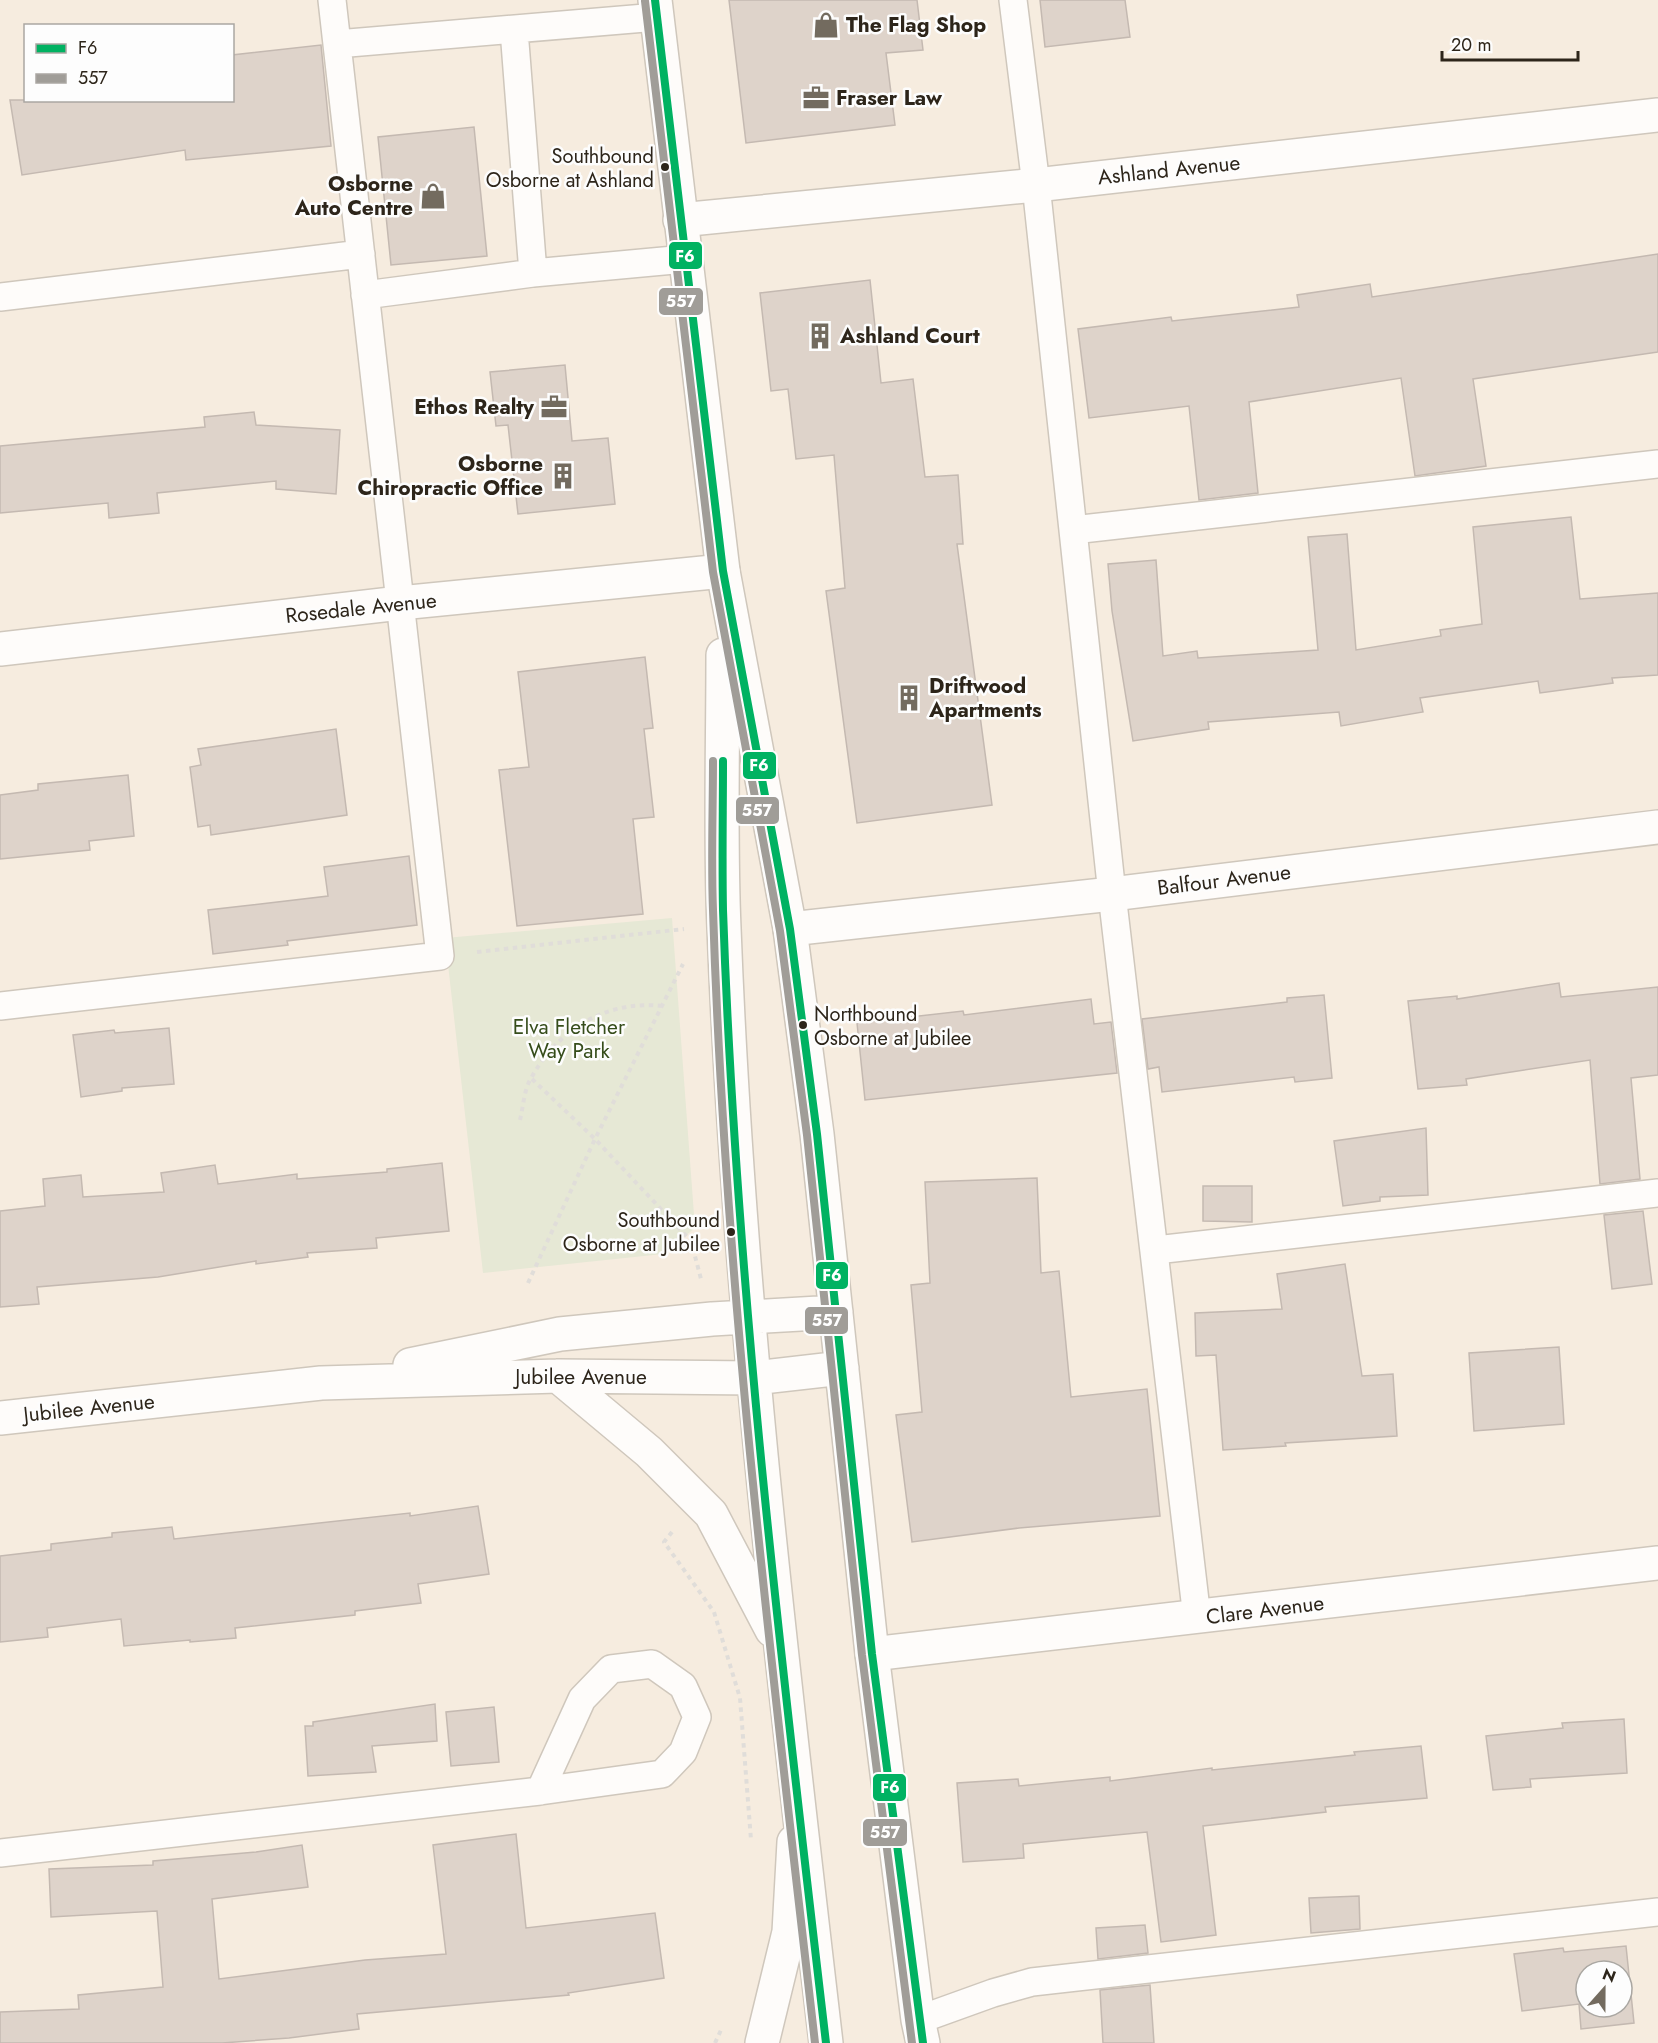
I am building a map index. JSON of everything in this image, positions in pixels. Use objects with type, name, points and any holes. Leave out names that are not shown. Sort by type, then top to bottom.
[{"type":"main road","points":[[656,8],[723,571],[790,929],[817,1134],[872,1654],[921,2032]]},
{"type":"main road","name":"Ashland Avenue","points":[[680,220],[1036,185],[1658,115]]},
{"type":"main road","points":[[723,571],[724,926],[748,1318],[797,1795],[826,2043]]},
{"type":"main road","name":"Rosedale Avenue","points":[[0,649],[400,603],[723,571]]},
{"type":"main road","name":"Balfour Avenue","points":[[790,929],[1112,894],[1658,826]]},
{"type":"main road","name":"Jubilee Avenue","points":[[321,1383],[560,1334],[712,1319],[836,1311]]},
{"type":"main road","name":"Jubilee Avenue","points":[[0,1418],[321,1383],[558,1376],[754,1378],[842,1368]]},
{"type":"main road","points":[[558,1376],[649,1452],[711,1514],[781,1645]]},
{"type":"main road","name":"Clare Avenue","points":[[872,1654],[1658,1563]]},
{"type":"main road","points":[[762,2043],[789,1932],[797,1795]]},
{"type":"lane","points":[[0,1006],[440,956],[332,0]]},
{"type":"lane","points":[[1013,0],[1036,185],[1112,894],[1197,1618]]},
{"type":"lane","points":[[337,44],[514,30],[656,8]]},
{"type":"lane","points":[[514,30],[533,273]]},
{"type":"lane","points":[[0,297],[361,254]]},
{"type":"lane","points":[[365,295],[533,273],[685,259]]},
{"type":"lane","points":[[1073,530],[1658,464]]},
{"type":"lane","points":[[1155,1250],[1658,1193]]},
{"type":"lane","points":[[0,1853],[540,1791],[662,1774],[683,1752],[697,1717],[683,1686],[652,1664],[610,1670],[582,1699],[540,1791]]},
{"type":"lane","points":[[921,2032],[993,1993],[1032,1982],[1658,1912]]},
{"type":"path","points":[[440,956],[724,926]]},
{"type":"path","points":[[528,1283],[595,1139],[685,961]]},
{"type":"path","points":[[520,1120],[531,1078],[554,1044],[568,1031],[600,1013],[642,1004],[662,1006]]},
{"type":"path","points":[[531,1078],[595,1139],[691,1241]]},
{"type":"path","points":[[664,1542],[714,1612],[740,1698],[751,1843]]},
{"type":"path","points":[[716,2043],[722,2026]]},
{"type":"green space","name":"Elva Fletcher Way Park","points":[[672,918],[695,1228],[663,1254],[483,1273],[445,938]]},
{"type":"building","points":[[729,0],[917,0],[923,50],[886,53],[895,125],[746,143]]},
{"type":"building","points":[[1040,0],[1125,0],[1130,37],[1045,47]]},
{"type":"building","points":[[321,45],[331,146],[186,160],[185,150],[22,175],[10,100],[24,100],[24,102],[234,102],[234,55]]},
{"type":"building","name":"Osborne Auto Centre","points":[[474,127],[487,256],[391,265],[378,137]]},
{"type":"building","points":[[1658,254],[1658,352],[1473,379],[1486,466],[1415,476],[1401,378],[1249,402],[1258,493],[1199,500],[1189,406],[1089,418],[1078,329],[1171,317],[1172,321],[1299,307],[1297,295],[1370,284],[1372,297]]},
{"type":"building","points":[[870,280],[881,383],[913,379],[925,477],[958,475],[963,544],[957,544],[992,805],[857,823],[826,591],[845,588],[834,455],[796,459],[788,389],[771,391],[760,293]]},
{"type":"building","points":[[565,365],[572,441],[608,438],[615,504],[518,514],[508,425],[496,426],[490,372]]},
{"type":"building","points":[[254,412],[256,425],[340,430],[336,494],[276,489],[276,481],[157,493],[159,513],[109,518],[108,503],[0,513],[0,446],[205,427],[204,417]]},
{"type":"building","points":[[1571,517],[1580,599],[1658,593],[1658,675],[1612,678],[1613,683],[1540,693],[1538,681],[1420,698],[1423,712],[1341,726],[1339,712],[1208,722],[1209,729],[1133,741],[1112,611],[1108,564],[1156,560],[1163,656],[1197,651],[1198,658],[1318,650],[1308,537],[1347,534],[1356,650],[1441,636],[1440,630],[1482,624],[1473,527]]},
{"type":"building","points":[[645,657],[653,728],[644,729],[654,817],[633,819],[643,914],[517,926],[499,770],[529,767],[518,672]]},
{"type":"building","points":[[336,729],[347,815],[211,835],[210,825],[198,827],[190,767],[201,765],[198,749]]},
{"type":"building","points":[[128,775],[134,836],[89,841],[90,850],[0,859],[0,795],[38,790],[38,784]]},
{"type":"building","points":[[409,856],[417,925],[287,941],[288,945],[213,954],[208,910],[328,896],[324,867]]},
{"type":"building","points":[[1559,983],[1561,997],[1658,987],[1658,1075],[1631,1078],[1640,1179],[1600,1184],[1590,1060],[1466,1079],[1467,1085],[1418,1089],[1408,1001],[1457,996],[1457,999]]},
{"type":"building","points":[[1324,995],[1332,1078],[1295,1082],[1294,1077],[1162,1092],[1159,1067],[1148,1069],[1142,1019],[1287,1002],[1287,998]]},
{"type":"building","points":[[1091,999],[1094,1024],[1111,1022],[1117,1073],[865,1100],[857,1023],[963,1011],[964,1015]]},
{"type":"building","points":[[169,1028],[174,1084],[122,1088],[122,1091],[81,1097],[73,1035],[114,1030],[115,1033]]},
{"type":"building","points":[[1426,1128],[1428,1195],[1380,1197],[1380,1201],[1343,1206],[1334,1141]]},
{"type":"building","points":[[442,1163],[449,1231],[376,1238],[377,1248],[307,1253],[308,1257],[256,1264],[256,1261],[158,1277],[37,1287],[39,1304],[0,1307],[0,1211],[45,1206],[43,1179],[81,1175],[83,1197],[164,1192],[161,1173],[215,1165],[218,1184],[297,1174],[297,1179],[387,1172],[387,1169]]},
{"type":"building","points":[[1037,1178],[1041,1273],[1059,1271],[1071,1397],[1147,1389],[1160,1516],[1019,1528],[912,1542],[896,1415],[922,1412],[911,1285],[930,1283],[925,1182]]},
{"type":"building","points":[[1203,1186],[1252,1186],[1252,1222],[1203,1221]]},
{"type":"building","points":[[1643,1211],[1652,1284],[1612,1289],[1604,1215]]},
{"type":"building","points":[[1345,1264],[1362,1376],[1393,1374],[1397,1436],[1285,1443],[1286,1446],[1223,1450],[1216,1355],[1196,1356],[1195,1313],[1282,1309],[1277,1274]]},
{"type":"building","points":[[1559,1347],[1564,1424],[1474,1431],[1469,1353]]},
{"type":"building","points":[[478,1506],[489,1574],[418,1584],[421,1603],[355,1611],[355,1615],[235,1628],[236,1638],[124,1646],[121,1619],[47,1628],[48,1637],[0,1642],[0,1556],[51,1550],[51,1544],[112,1537],[112,1533],[172,1527],[174,1539],[410,1513],[410,1516]]},
{"type":"building","points":[[435,1704],[437,1741],[372,1746],[376,1772],[308,1776],[305,1726],[313,1726],[313,1722]]},
{"type":"building","points":[[494,1707],[499,1762],[451,1766],[446,1712]]},
{"type":"building","points":[[1624,1719],[1627,1773],[1530,1779],[1531,1787],[1493,1790],[1486,1736],[1563,1728],[1562,1723]]},
{"type":"building","points":[[1421,1746],[1427,1798],[1325,1807],[1326,1812],[1203,1826],[1216,1935],[1161,1942],[1147,1832],[1023,1844],[1024,1858],[963,1862],[957,1783],[1018,1779],[1019,1786],[1110,1777],[1110,1781]]},
{"type":"building","points":[[516,1834],[526,1928],[655,1913],[664,1978],[568,1993],[569,1995],[357,2014],[359,2029],[289,2038],[222,2043],[0,2043],[0,2012],[79,2009],[78,1995],[163,1987],[157,1911],[51,1917],[49,1869],[153,1865],[153,1861],[256,1852],[302,1845],[308,1887],[212,1899],[219,1979],[365,1960],[446,1954],[433,1845]]},
{"type":"building","points":[[1359,1896],[1360,1929],[1311,1933],[1309,1898]]},
{"type":"building","points":[[1145,1925],[1148,1953],[1098,1959],[1096,1928]]},
{"type":"building","points":[[1626,1946],[1627,1959],[1574,1959],[1574,2005],[1522,2011],[1514,1954],[1563,1948],[1564,1952]]},
{"type":"building","points":[[1150,1985],[1154,2043],[1103,2043],[1100,1990]]},
{"type":"building","points":[[1580,2019],[1634,2019],[1634,2023],[1581,2029]]},
{"type":"transit line","name":"F6","points":[[655,0],[723,571],[790,929],[817,1134],[872,1654],[923,2043]]},
{"type":"transit line","name":"557","points":[[645,1],[713,572],[780,931],[807,1135],[862,1655],[912,2043]]},
{"type":"transit line","name":"557","points":[[713,761],[712,891],[719,1052],[739,1336],[767,1619],[815,2043]]},
{"type":"transit line","name":"F6","points":[[723,761],[723,910],[738,1194],[763,1478],[826,2043]]},
{"type":"place","name":"The Flag Shop","points":[[826,25]]},
{"type":"place","name":"Fraser Law","points":[[816,98]]},
{"type":"place","name":"Southbound Osborne at Ashland","points":[[665,167]]},
{"type":"place","name":"Osborne Auto Centre","points":[[433,196]]},
{"type":"place","name":"Ashland Court","points":[[820,336]]},
{"type":"place","name":"Ethos Realty","points":[[554,407]]},
{"type":"place","name":"Osborne Chiropractic Office","points":[[563,476]]},
{"type":"place","name":"Driftwood Apartments","points":[[909,698]]},
{"type":"place","name":"Northbound Osborne at Jubilee","points":[[803,1025]]},
{"type":"place","name":"Southbound Osborne at Jubilee","points":[[731,1232]]}]
